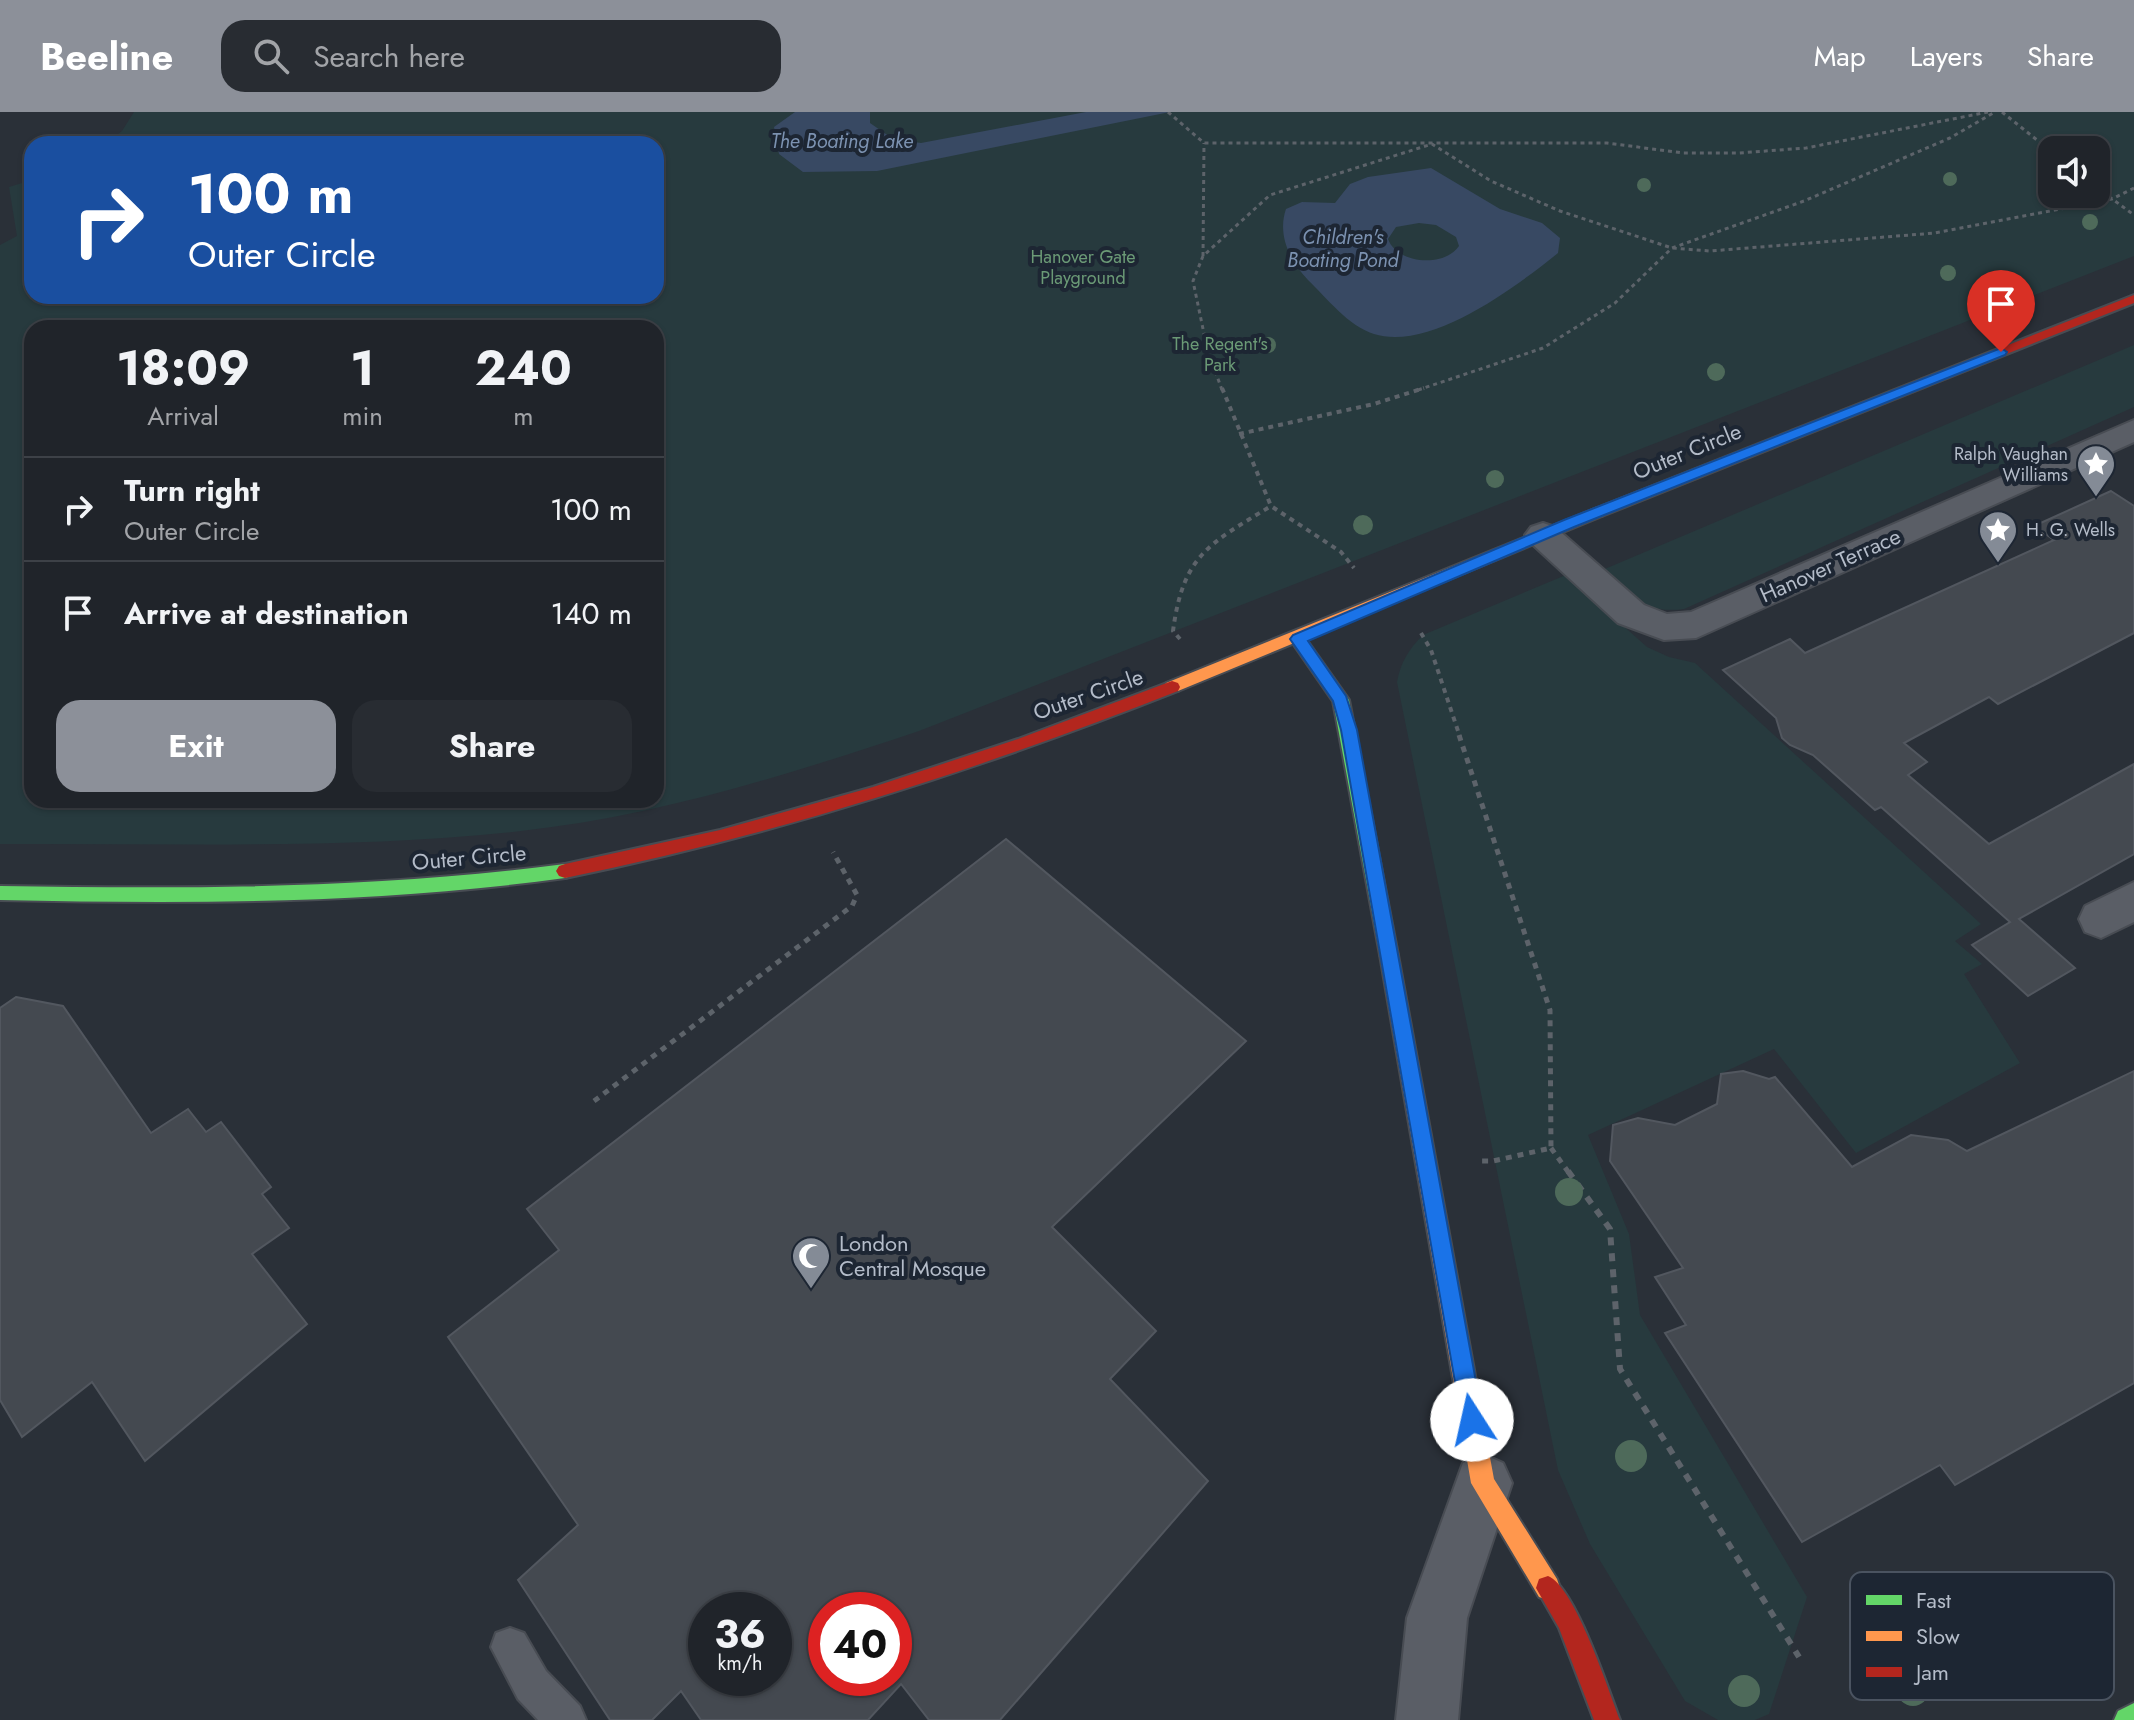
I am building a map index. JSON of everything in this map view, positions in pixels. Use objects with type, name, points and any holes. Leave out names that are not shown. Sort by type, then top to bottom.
[{"type":"main road","name":"Outer Circle","points":[[0,893],[246,894],[396,888],[543,874],[642,855],[761,825],[901,785],[1153,697],[1543,535],[2134,299]]},
{"type":"main road","points":[[1298,639],[1341,700],[1349,730],[1483,1483],[1568,1620],[1607,1720]]},
{"type":"main road","points":[[2127,1720],[2134,1716]]},
{"type":"street","name":"Hanover Terrace","points":[[1543,535],[1631,614],[1664,627],[1696,625],[2134,430]]},
{"type":"street","points":[[1427,1720],[1437,1618],[1483,1483]]},
{"type":"lane","points":[[510,1647],[532,1685],[566,1720]]},
{"type":"path","points":[[1168,112],[1204,143],[1607,143],[1683,153],[1806,148],[1988,112]]},
{"type":"path","points":[[1239,434],[1374,404],[1543,348],[1615,303],[1672,248],[1804,201],[1950,138],[1995,112]]},
{"type":"path","points":[[2002,112],[2038,141]]},
{"type":"path","points":[[1204,143],[1203,256],[1193,281],[1207,348],[1239,434],[1271,506],[1341,552],[1349,562]]},
{"type":"path","points":[[1203,256],[1270,195],[1432,144],[1491,181],[1560,211],[1672,248],[1725,250],[1935,233],[2112,199],[2134,188]]},
{"type":"path","points":[[2112,199],[2134,215]]},
{"type":"path","points":[[1173,631],[1180,589],[1212,543],[1271,506]]},
{"type":"path","points":[[1423,635],[1431,650],[1550,1010],[1551,1148],[1610,1229],[1620,1369],[1799,1657]]},
{"type":"path","points":[[594,1101],[852,906],[857,895],[833,852]]},
{"type":"path","points":[[1477,1161],[1493,1161],[1551,1148]]},
{"type":"green space","name":"The Regent's Park","points":[[134,112],[2134,112],[2134,256],[919,731],[822,763],[664,806],[664,320],[24,320],[24,808],[655,808],[521,831],[391,841],[0,844],[0,245],[17,236],[9,187],[24,182],[24,304],[664,304],[664,136],[115,136]]},
{"type":"green space","points":[[2134,345],[2134,407],[1684,609],[1647,606],[1600,571]]},
{"type":"green space","points":[[1566,575],[1647,647],[1669,657],[1695,663],[1981,924],[1955,941],[1982,964],[1964,974],[2020,1063],[1856,1153],[1774,1049],[1588,1135],[1629,1234],[1640,1315],[1807,1597],[1769,1714],[1755,1720],[1718,1720],[1685,1701],[1590,1544],[1558,1470],[1397,682],[1406,657],[1423,635]]},
{"type":"water","name":"The Boating Lake","points":[[795,112],[870,112],[870,123],[893,139],[921,143],[1086,112],[1170,112],[877,171],[803,172],[779,154],[774,127]]},
{"type":"water","name":"Children's Boating Pond","points":[[1431,168],[1500,209],[1542,223],[1560,238],[1558,253],[1497,298],[1446,325],[1421,334],[1396,337],[1364,330],[1330,303],[1302,273],[1287,247],[1283,228],[1286,209],[1302,202],[1335,203],[1350,184],[1368,177]],"holes":[[[1419,223],[1436,225],[1456,237],[1459,246],[1443,258],[1410,258],[1401,254],[1388,239],[1396,227]]]},
{"type":"building","points":[[2111,491],[2134,506],[2134,633],[1998,704],[1989,697],[1904,743],[1927,762],[1908,775],[1989,844],[2134,764],[2134,854],[2019,919],[2075,968],[2028,996],[1972,945],[2010,922],[1881,807],[1875,810],[1813,755],[1782,738],[1776,718],[1723,670],[1790,639],[1805,653],[2054,540],[2034,526]]},
{"type":"building","name":"London Central Mosque","points":[[1006,839],[1246,1041],[1052,1227],[1156,1331],[1110,1379],[1208,1481],[1000,1720],[929,1720],[910,1696],[912,1592],[808,1592],[808,1696],[890,1696],[868,1720],[701,1720],[681,1691],[652,1720],[610,1720],[518,1580],[578,1525],[448,1337],[559,1250],[527,1209]]},
{"type":"building","points":[[16,997],[63,1006],[151,1133],[188,1109],[206,1132],[221,1122],[271,1187],[262,1194],[289,1228],[252,1254],[307,1324],[145,1461],[92,1382],[22,1437],[0,1400],[0,1008]]},
{"type":"building","points":[[1743,1071],[1769,1079],[1775,1077],[1852,1167],[1911,1135],[1948,1140],[1967,1151],[2134,1071],[2134,1383],[1955,1485],[1940,1465],[1802,1542],[1665,1333],[1686,1325],[1655,1277],[1683,1268],[1610,1161],[1613,1125],[1638,1118],[1675,1125],[1717,1104],[1721,1074]]},
{"type":"traffic: fast","points":[[1298,639],[1341,700],[1389,955]]},
{"type":"traffic: fast","points":[[0,893],[212,895],[354,892],[565,871]]},
{"type":"traffic: fast","points":[[2127,1720],[2134,1716]]},
{"type":"traffic: slow","points":[[1172,687],[1597,513]]},
{"type":"traffic: slow","points":[[1389,955],[1483,1483],[1548,1588]]},
{"type":"traffic: jam","points":[[1597,513],[2134,299]]},
{"type":"traffic: jam","points":[[565,871],[720,837],[873,794],[1024,743],[1172,687]]},
{"type":"traffic: jam","points":[[1548,1588],[1568,1620],[1607,1720]]},
{"type":"place","name":"Ralph Vaughan Williams","points":[[2096,498]]},
{"type":"place","name":"H. G. Wells","points":[[1998,564]]},
{"type":"place","name":"London Central Mosque","points":[[811,1290]]},
{"type":"route","points":[[1472,1420],[1349,730],[1341,700],[1298,639],[1569,524],[2001,352]]},
{"type":"park label","name":"Hanover Gate Playground","points":[[1083,267]]}]
